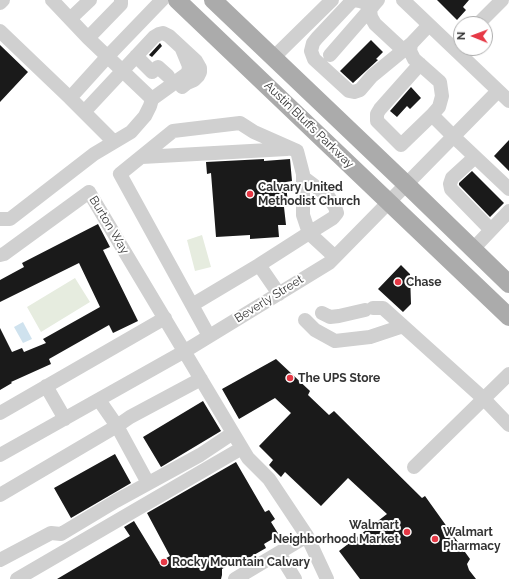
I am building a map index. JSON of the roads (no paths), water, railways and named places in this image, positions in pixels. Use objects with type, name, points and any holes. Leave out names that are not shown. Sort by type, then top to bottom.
[{"type":"main road","name":"Austin Bluffs Parkway","points":[[177,0],[509,317]]},
{"type":"main road","name":"Austin Bluffs Parkway","points":[[213,0],[509,284]]},
{"type":"street","points":[[0,3],[3,0]]},
{"type":"street","points":[[52,0],[88,38],[108,56],[122,71],[151,103],[158,105],[187,83],[194,80],[200,72],[200,68],[196,61],[169,36],[163,33],[154,37],[136,56],[122,71],[84,112]]},
{"type":"street","points":[[70,98],[162,0]]},
{"type":"street","points":[[273,58],[332,0]]},
{"type":"street","points":[[374,5],[354,0],[313,43],[311,51],[314,59],[349,91],[354,92],[360,90],[372,76],[409,55]]},
{"type":"street","points":[[403,0],[429,25],[453,42]]},
{"type":"street","points":[[486,16],[502,0]]},
{"type":"street","points":[[70,19],[84,2]]},
{"type":"street","points":[[88,38],[121,2]]},
{"type":"street","points":[[374,5],[371,17],[375,24],[409,55],[440,82],[442,96],[439,107],[401,145],[377,121],[377,114],[402,83],[409,55],[429,25]]},
{"type":"street","points":[[330,55],[374,5]]},
{"type":"street","points":[[0,31],[114,142]]},
{"type":"street","points":[[136,56],[152,72],[158,67],[168,76]]},
{"type":"street","points":[[467,56],[509,101]]},
{"type":"street","name":"Beverly Street","points":[[0,455],[184,351],[329,263],[498,91]]},
{"type":"street","points":[[0,219],[10,219],[94,154],[131,132],[145,116],[151,103]]},
{"type":"street","points":[[432,115],[509,189]]},
{"type":"street","points":[[209,336],[120,174],[173,131],[240,123],[254,132],[297,151],[303,177],[303,215],[309,233],[335,257]]},
{"type":"street","points":[[142,157],[290,148]]},
{"type":"street","points":[[475,156],[452,178],[450,184],[451,189],[491,230]]},
{"type":"street","points":[[192,305],[333,218],[337,213],[328,196],[303,177]]},
{"type":"street","name":"Burton Way","points":[[0,255],[4,254],[89,192],[248,458],[269,479],[307,536],[327,579]]},
{"type":"street","points":[[473,249],[509,211]]},
{"type":"street","points":[[259,265],[279,294]]},
{"type":"street","points":[[322,313],[330,317],[369,309],[383,308],[484,399],[509,425]]},
{"type":"street","points":[[0,413],[165,318]]},
{"type":"street","points":[[305,320],[315,330],[335,341],[370,337],[403,326]]},
{"type":"street","points":[[414,467],[509,374]]},
{"type":"street","points":[[0,496],[130,417],[201,379]]},
{"type":"street","points":[[46,386],[65,419]]},
{"type":"street","points":[[99,400],[117,426],[148,483]]},
{"type":"street","points":[[0,560],[51,533],[61,534],[148,483],[200,455],[233,434]]},
{"type":"street","points":[[16,579],[242,448]]},
{"type":"street","points":[[235,579],[307,536]]},
{"type":"street","points":[[279,553],[295,579]]},
{"type":"water","points":[[23,322],[32,339],[23,343],[14,327]]},
{"type":"place","name":"Calvary United Methodist Church","points":[[250,194]]},
{"type":"place","name":"Chase","points":[[398,282]]},
{"type":"place","name":"The UPS Store","points":[[290,378]]},
{"type":"place","name":"Walmart Neighborhood Market","points":[[407,532]]},
{"type":"place","name":"Walmart Pharmacy","points":[[435,539]]},
{"type":"place","name":"Rocky Mountain Calvary","points":[[164,562]]}]
